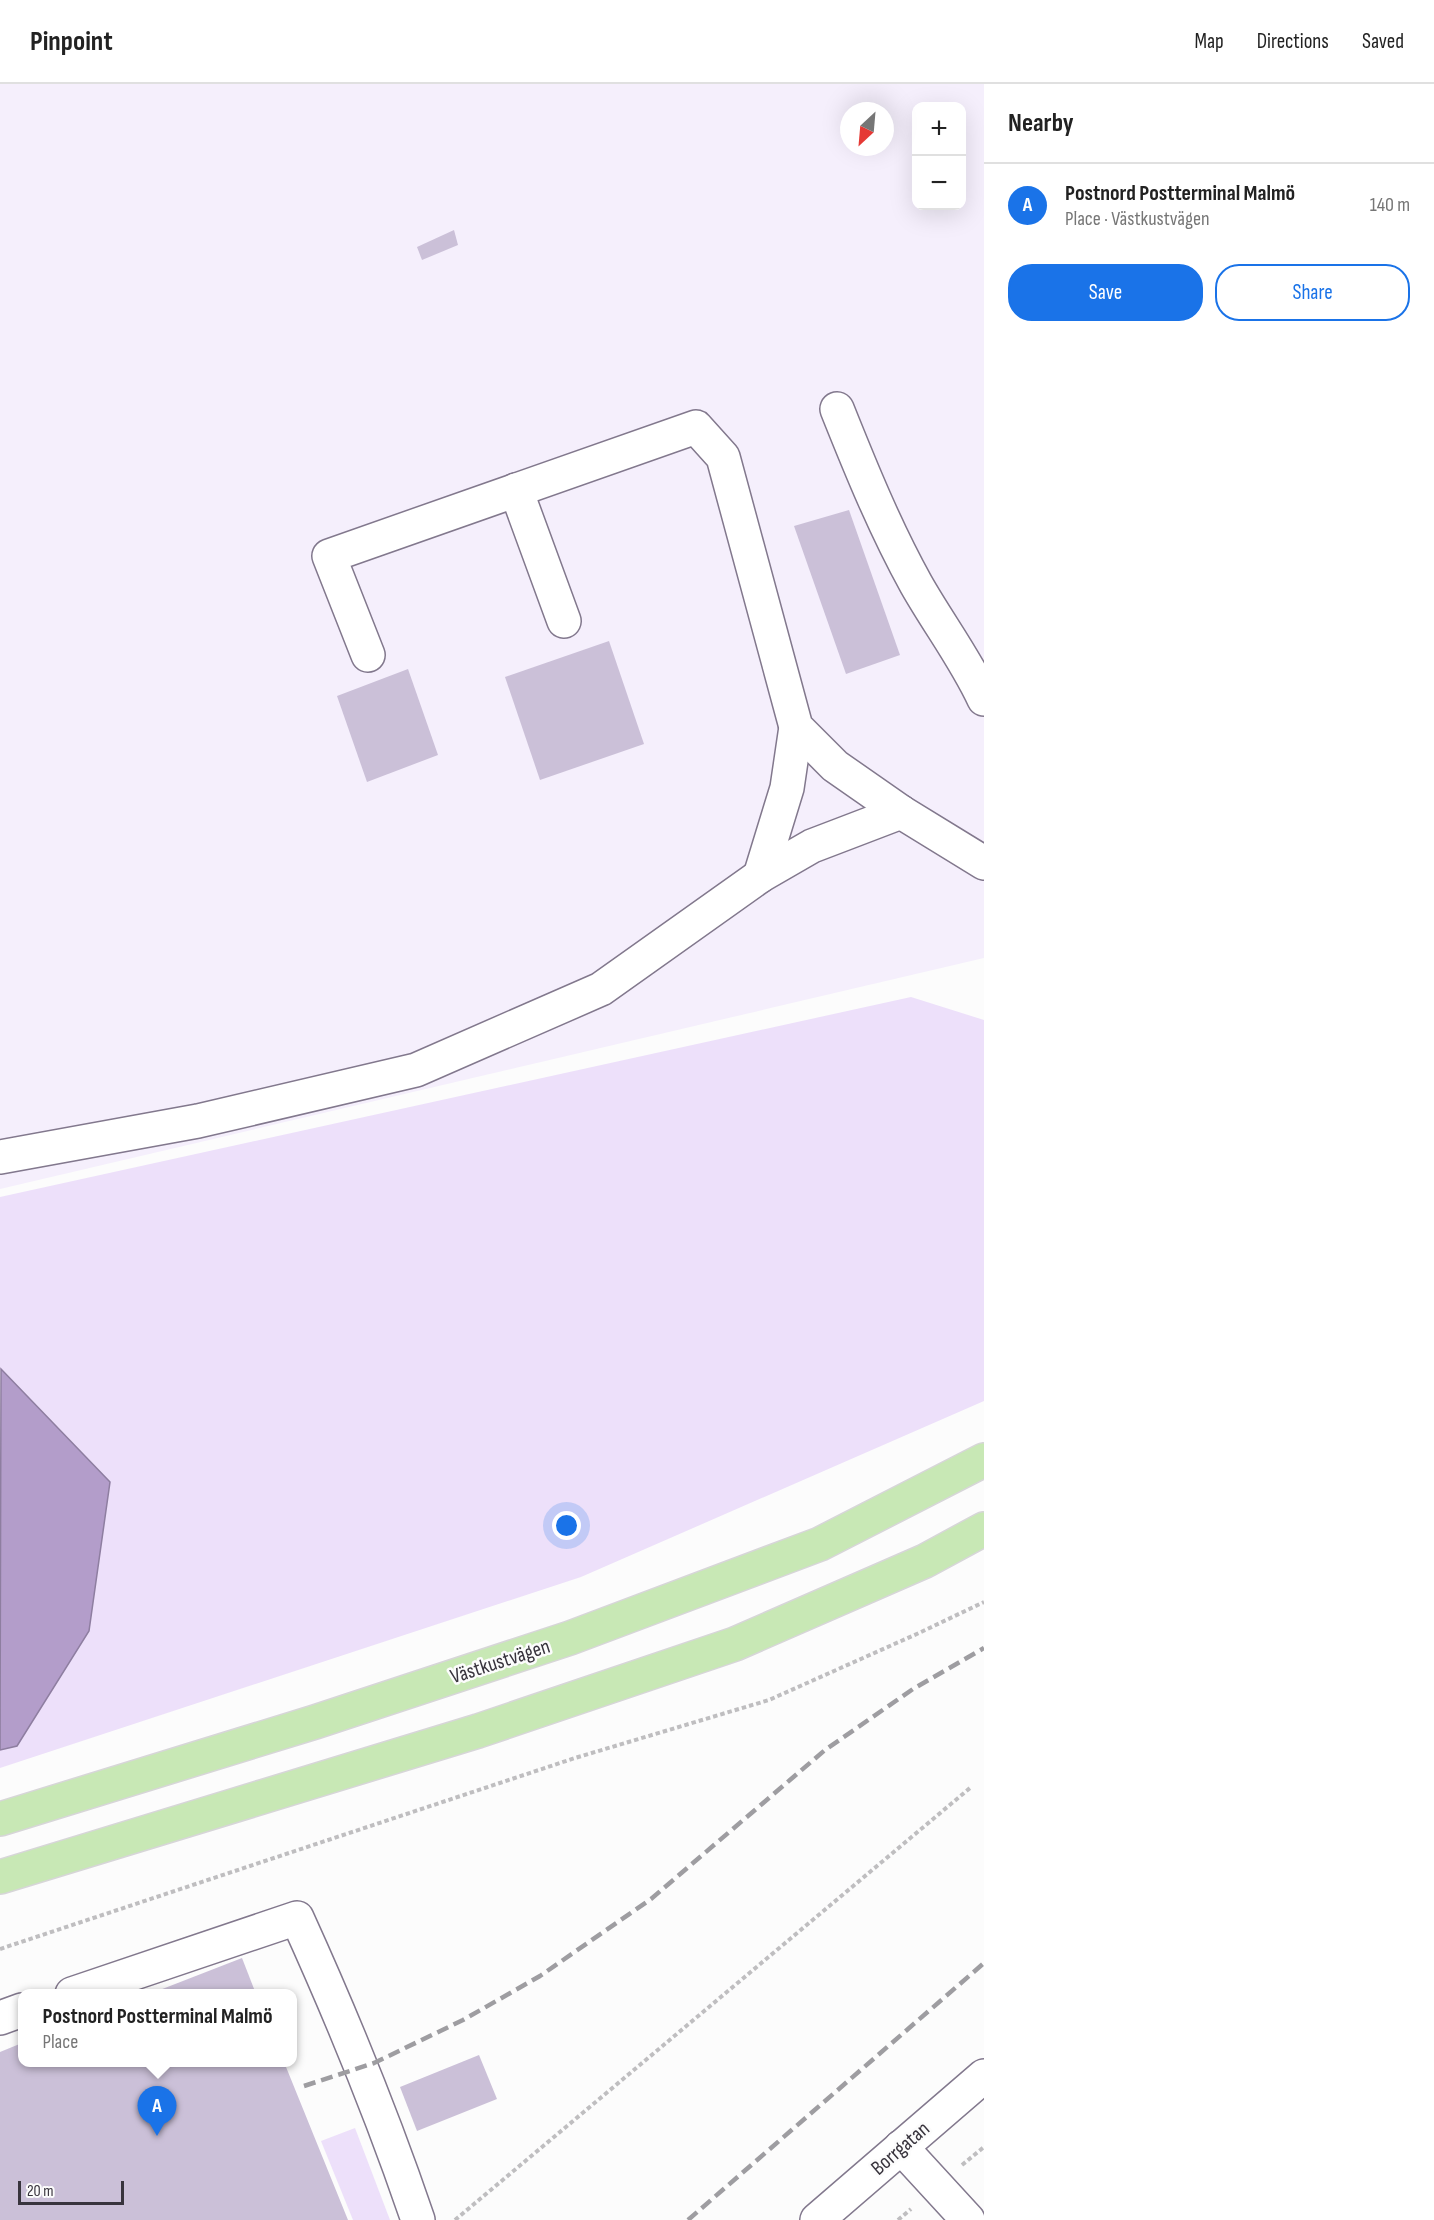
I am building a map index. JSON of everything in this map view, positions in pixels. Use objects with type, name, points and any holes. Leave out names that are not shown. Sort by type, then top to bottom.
[{"type":"main road","name":"Västkustvägen","points":[[0,1819],[315,1722],[570,1638],[820,1544],[984,1460]]},
{"type":"main road","points":[[0,1877],[478,1731],[735,1644],[925,1560],[984,1529]]},
{"type":"street","points":[[837,409],[877,507],[917,586],[975,679],[984,699]]},
{"type":"street","points":[[368,655],[329,556],[696,427],[723,457],[796,727],[787,788],[760,876]]},
{"type":"street","points":[[516,490],[564,621]]},
{"type":"street","points":[[796,727],[835,766],[901,812],[984,863]]},
{"type":"street","points":[[0,1157],[198,1121],[416,1070],[601,990],[760,876],[812,846],[901,812]]},
{"type":"street","points":[[87,1989],[297,1918],[353,2047],[418,2220]]},
{"type":"street","points":[[0,2018],[18,2011]]},
{"type":"street","name":"Borrgatan","points":[[816,2220],[984,2076]]},
{"type":"street","points":[[901,2147],[968,2220]]},
{"type":"path","points":[[0,1949],[575,1758],[769,1700],[984,1602]]},
{"type":"path","points":[[455,2220],[970,1788]]},
{"type":"shaded area","points":[[0,84],[984,84],[984,958],[0,1189]]},
{"type":"shaded area","points":[[911,997],[984,1020],[984,1401],[581,1577],[0,1768],[0,1750],[17,1746],[2,1369],[0,1370],[0,1197]]},
{"type":"shaded area","points":[[1,1369],[110,1482],[89,1631],[17,1746],[0,1750]]},
{"type":"shaded area","points":[[355,2128],[390,2220],[353,2220],[321,2141]]},
{"type":"building","points":[[454,230],[458,245],[422,260],[417,247]]},
{"type":"building","points":[[849,510],[900,655],[846,674],[794,526]]},
{"type":"building","points":[[609,641],[644,744],[540,780],[505,677]]},
{"type":"building","points":[[408,669],[438,755],[367,782],[337,696]]},
{"type":"building","points":[[242,1958],[254,1989],[162,1989]]},
{"type":"building","points":[[18,2045],[18,2067],[286,2067],[348,2220],[0,2220],[0,2052]]},
{"type":"building","points":[[479,2055],[497,2099],[417,2131],[400,2087]]},
{"type":"railway","points":[[304,2086],[374,2063],[463,2020],[540,1976],[651,1899],[825,1750],[913,1689],[984,1648]]},
{"type":"railway","points":[[688,2220],[984,1963]]},
{"type":"place","name":"Postnord Postterminal Malmö","points":[[157,2136]]}]
